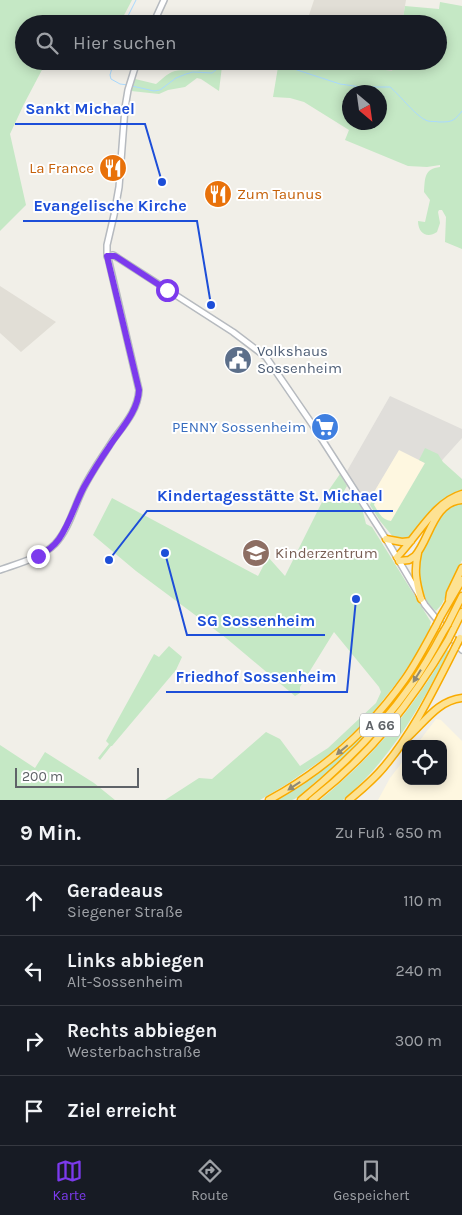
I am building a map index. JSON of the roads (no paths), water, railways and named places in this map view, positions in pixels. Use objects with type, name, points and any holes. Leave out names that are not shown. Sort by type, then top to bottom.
[{"type":"highway","points":[[398,559],[436,510],[452,497],[462,494]]},
{"type":"highway","points":[[421,599],[416,583],[418,553],[439,514],[452,503],[462,500]]},
{"type":"highway","points":[[386,539],[402,542],[411,541]]},
{"type":"highway","points":[[398,559],[409,560],[418,553]]},
{"type":"highway","points":[[448,604],[450,593],[462,568]]},
{"type":"highway","points":[[269,800],[318,770],[346,747],[376,716],[406,678],[462,580]]},
{"type":"highway","name":"A 66","points":[[301,800],[334,773],[374,732],[413,683],[448,624],[462,596]]},
{"type":"highway","name":"A 66","points":[[312,800],[358,760],[391,725],[419,687],[448,640],[462,612]]},
{"type":"highway","name":"A 66","points":[[349,800],[383,768],[400,744],[427,700],[461,635]]},
{"type":"highway","points":[[400,744],[439,707],[452,700],[462,698]]},
{"type":"main road","points":[[157,15],[164,0]]},
{"type":"main road","points":[[0,570],[41,554],[49,549],[58,539],[83,489],[129,419],[138,400],[139,390],[107,256],[107,245],[119,187],[128,90],[134,70]]},
{"type":"main road","points":[[107,256],[113,255],[118,258],[233,332],[266,357],[386,539],[421,599],[462,650]]},
{"type":"waterway","points":[[128,15],[136,0]]},
{"type":"waterway","points":[[111,70],[111,79],[120,84],[128,85]]},
{"type":"waterway","points":[[132,86],[154,91],[160,90],[176,78],[186,74],[193,72],[212,73],[216,70]]},
{"type":"waterway","points":[[297,70],[340,84],[361,87],[390,87],[419,116],[429,121],[450,121],[455,119],[462,111]]},
{"type":"place","name":"La France","points":[[113,168]]},
{"type":"place","name":"Sankt Michael","points":[[162,182]]},
{"type":"place","name":"Zum Taunus","points":[[218,194]]},
{"type":"place","name":"Evangelische Kirche","points":[[211,305]]},
{"type":"place","name":"Volkshaus Sossenheim","points":[[238,360]]},
{"type":"place","name":"PENNY Sossenheim","points":[[325,427]]},
{"type":"place","name":"SG Sossenheim","points":[[165,553]]},
{"type":"place","name":"Kinderzentrum","points":[[256,553]]},
{"type":"place","name":"Kindertagesstätte St. Michael","points":[[109,560]]},
{"type":"place","name":"Friedhof Sossenheim","points":[[356,599]]}]
